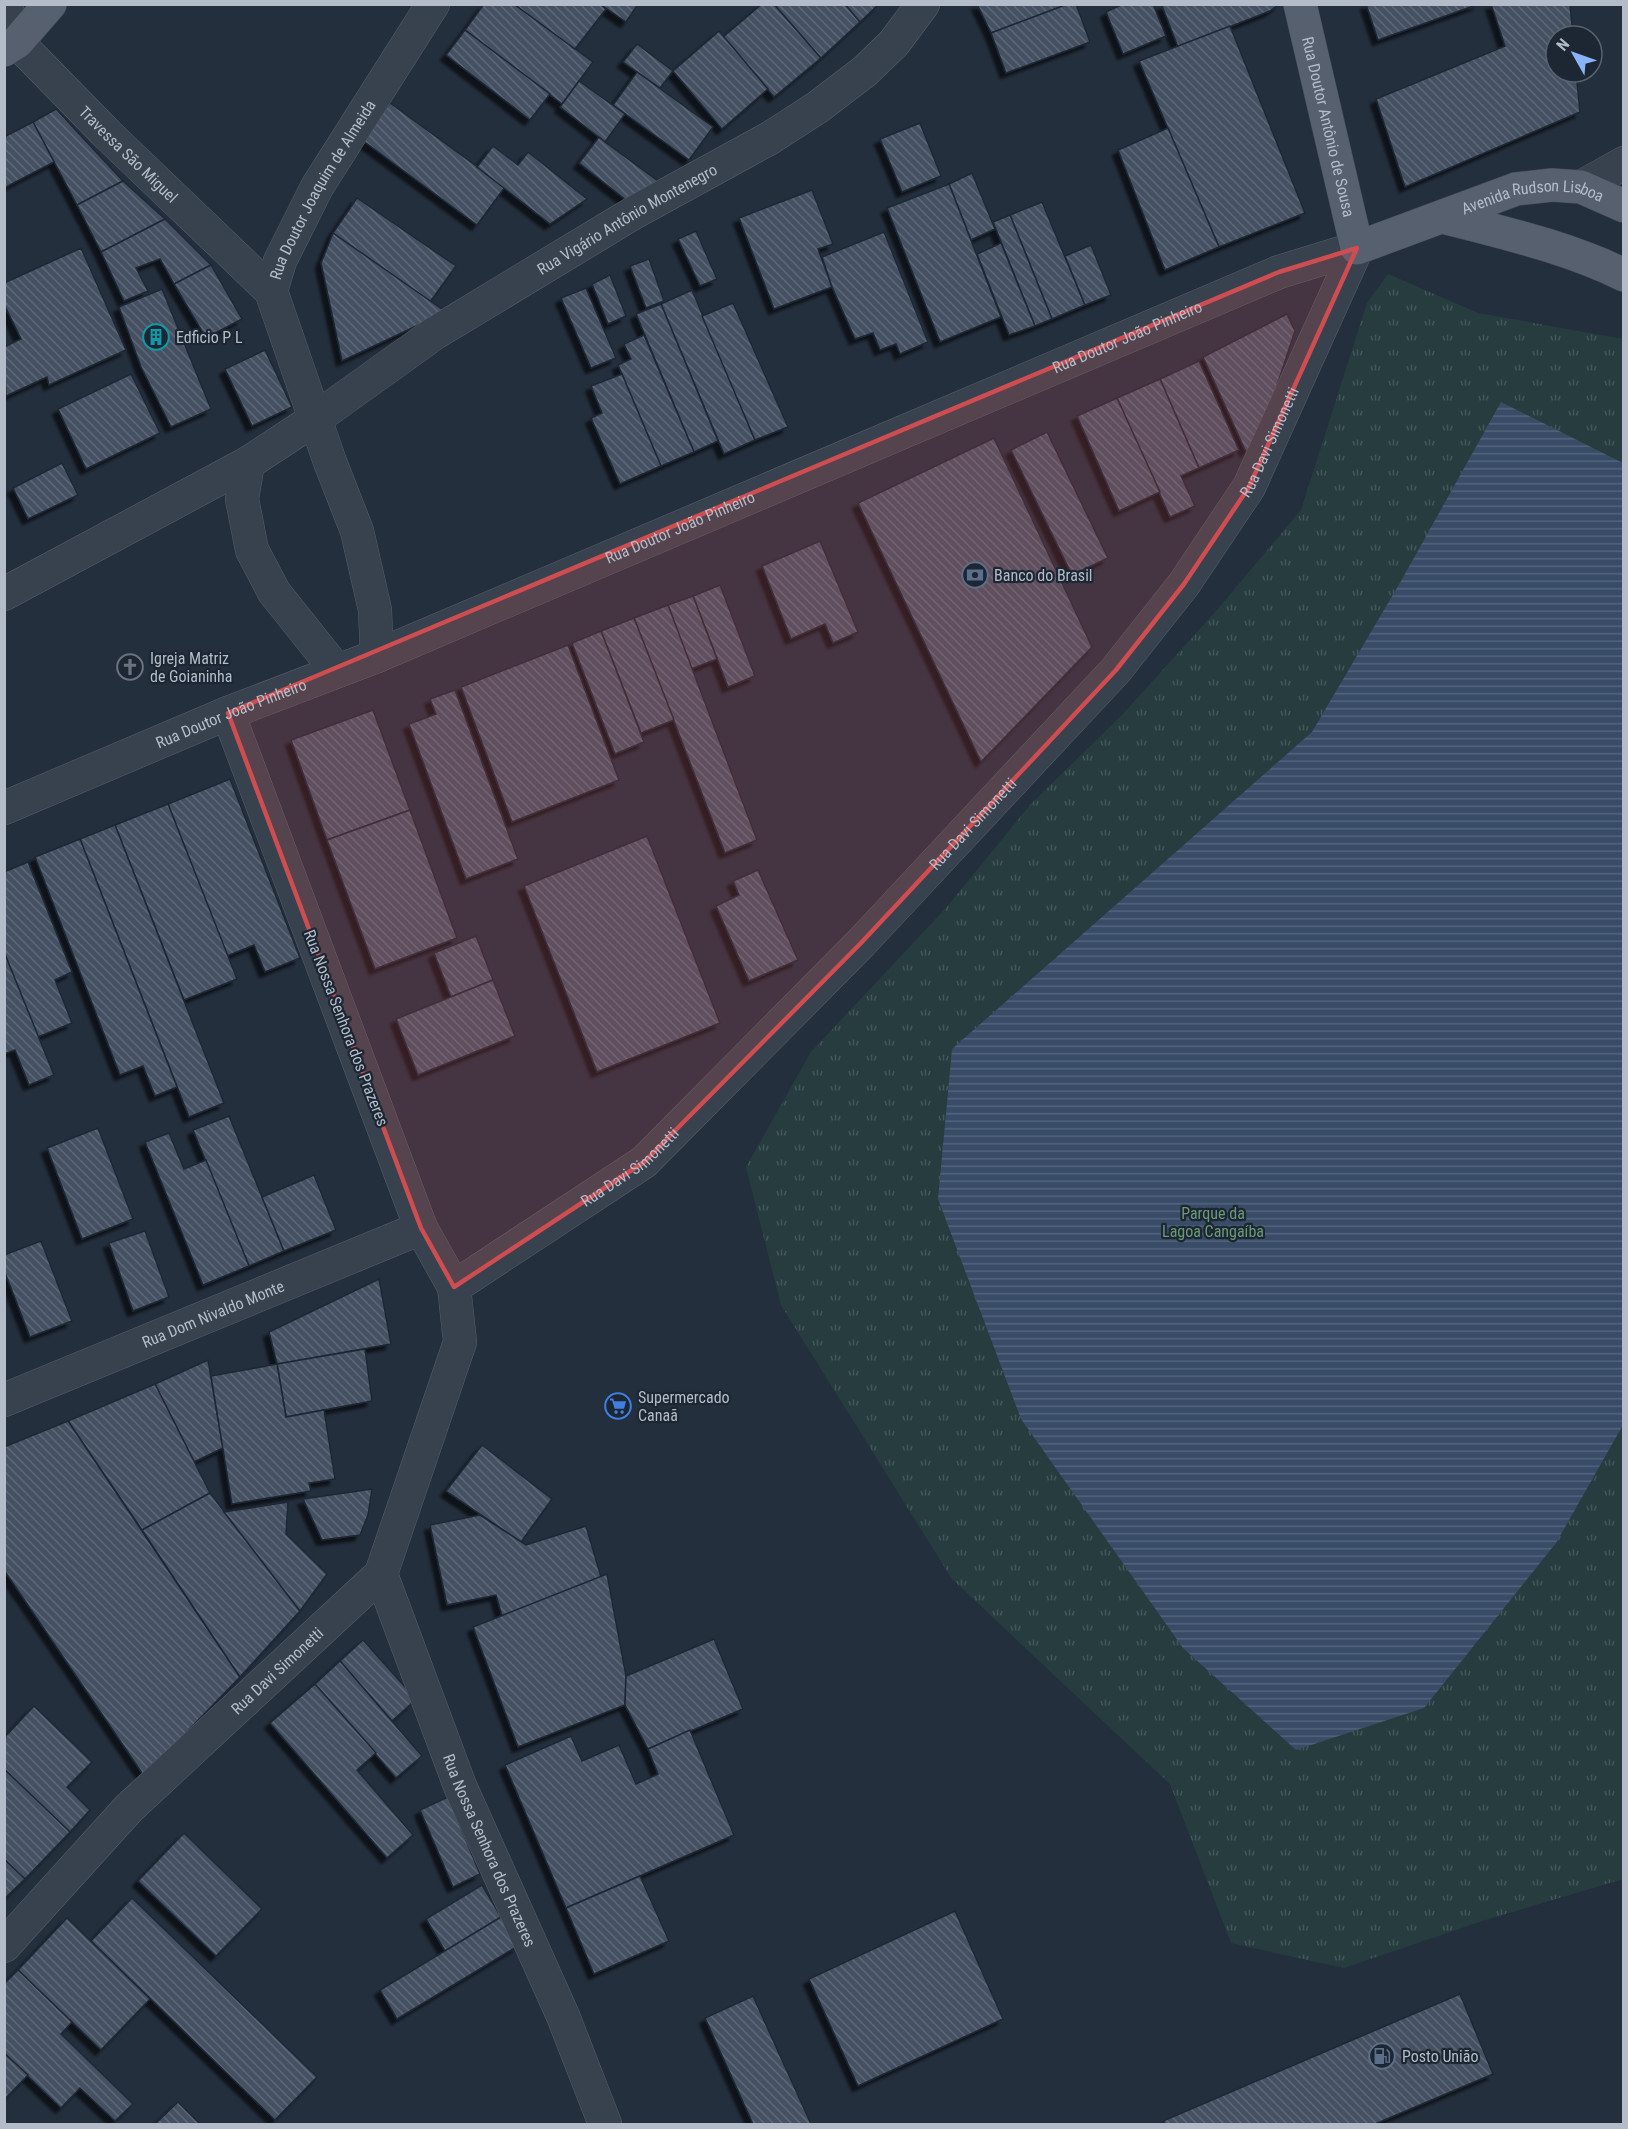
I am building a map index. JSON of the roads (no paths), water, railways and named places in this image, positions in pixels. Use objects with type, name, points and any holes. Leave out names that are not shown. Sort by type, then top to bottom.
[{"type":"main road","points":[[11,46],[50,4]]},
{"type":"main road","name":"Rua Doutor Antônio de Sousa","points":[[1300,4],[1357,248]]},
{"type":"main road","name":"Avenida Rudson Lisboa","points":[[1357,248],[1516,189],[1552,185],[1581,187],[1623,206]]},
{"type":"main road","name":"Avenida Rudson Lisboa","points":[[1443,217],[1568,252],[1600,263],[1623,275]]},
{"type":"street","name":"Travessa São Miguel","points":[[5,4],[11,46],[117,143],[271,291]]},
{"type":"street","name":"Rua Doutor Joaquim de Almeida","points":[[377,656],[375,610],[357,531],[271,291],[280,261],[317,187],[433,4]]},
{"type":"street","name":"Rua Vigário Antônio Montenegro","points":[[315,419],[435,333],[496,295],[635,212],[770,138],[818,107],[865,71],[894,43],[923,4]]},
{"type":"street","points":[[1581,187],[1623,163]]},
{"type":"street","name":"Rua Doutor João Pinheiro","points":[[4,808],[228,713],[377,656],[1279,272],[1357,248]]},
{"type":"street","name":"Rua Davi Simonetti","points":[[454,1287],[644,1162],[861,943],[1116,670],[1184,584],[1250,487],[1357,248]]},
{"type":"street","points":[[4,594],[248,463],[315,419]]},
{"type":"street","points":[[248,463],[242,499],[252,550],[274,592],[337,671]]},
{"type":"street","name":"Rua Nossa Senhora dos Prazeres","points":[[228,713],[421,1228],[454,1287],[460,1342]]},
{"type":"street","name":"Rua Dom Nivaldo Monte","points":[[4,1400],[421,1228]]},
{"type":"street","name":"Rua Davi Simonetti","points":[[4,1946],[129,1808],[381,1574],[460,1342]]},
{"type":"street","name":"Rua Nossa Senhora dos Prazeres","points":[[381,1574],[460,1786],[563,2016],[605,2124]]},
{"type":"water","name":"Parque da Lagoa Cangaíba","points":[[1501,402],[1623,463],[1623,1425],[1556,1543],[1424,1708],[1296,1750],[1183,1648],[1021,1419],[938,1199],[952,1049],[1312,732],[1401,581]]},
{"type":"place","name":"Edficio P L","points":[[156,337]]},
{"type":"place","name":"Banco do Brasil","points":[[975,575]]},
{"type":"place","name":"Igreja Matriz de Goianinha","points":[[130,667]]},
{"type":"place","name":"Supermercado Canaã","points":[[618,1406]]},
{"type":"place","name":"Posto União","points":[[1382,2056]]}]
